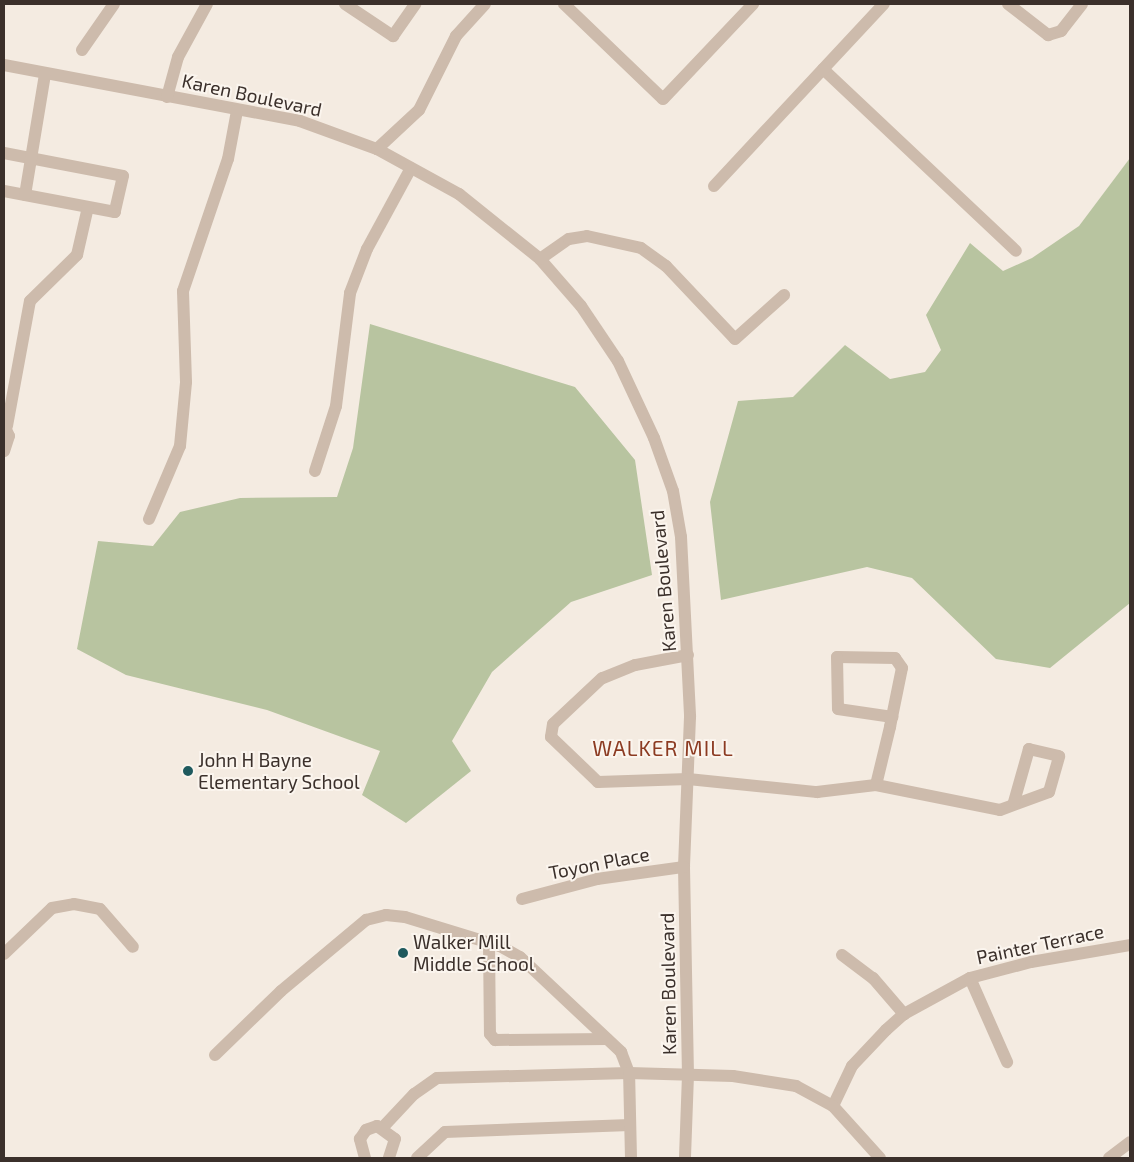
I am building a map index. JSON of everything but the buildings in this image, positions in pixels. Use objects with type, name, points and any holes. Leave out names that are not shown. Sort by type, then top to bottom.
[{"type":"street","points":[[82,50],[114,4]]},
{"type":"street","points":[[167,97],[178,57],[207,4]]},
{"type":"street","points":[[345,4],[393,36],[415,4]]},
{"type":"street","points":[[377,149],[419,110],[456,36],[485,4]]},
{"type":"street","points":[[564,4],[663,99],[753,4]]},
{"type":"street","points":[[714,186],[884,4]]},
{"type":"street","points":[[1008,4],[1048,35],[1061,31],[1082,4]]},
{"type":"street","name":"Karen Boulevard","points":[[4,65],[237,111],[300,121],[377,149],[459,194],[540,259],[581,306],[613,354],[654,438],[673,491],[681,537],[688,655],[688,779],[684,867],[688,1075],[685,1158]]},
{"type":"street","points":[[823,69],[1016,251]]},
{"type":"street","points":[[26,192],[45,74]]},
{"type":"street","points":[[149,519],[180,446],[186,382],[183,291],[228,159],[237,111]]},
{"type":"street","points":[[4,153],[123,176],[115,212],[26,192],[4,191]]},
{"type":"street","points":[[315,471],[336,406],[350,293],[367,249],[411,168]]},
{"type":"street","points":[[4,451],[9,436],[5,426],[30,301],[77,255],[88,207]]},
{"type":"street","points":[[540,259],[569,239],[587,236],[641,248],[735,338],[784,295]]},
{"type":"street","points":[[688,655],[635,665],[602,678],[550,730],[551,737],[598,782],[688,779],[817,792],[876,785],[988,810],[1049,792],[1059,756],[1030,749],[1014,802]]},
{"type":"street","points":[[876,785],[892,717],[902,668],[899,659],[842,655],[837,657],[838,709],[892,717]]},
{"type":"street","name":"Toyon Place","points":[[522,899],[597,879],[684,867]]},
{"type":"street","points":[[4,954],[52,908],[74,904],[100,909],[133,947]]},
{"type":"street","points":[[215,1055],[281,991],[366,920],[405,917],[488,943],[520,958],[621,1052],[629,1073],[630,1158]]},
{"type":"street","points":[[488,943],[490,1034],[495,1040],[607,1039]]},
{"type":"street","name":"Painter Terrace","points":[[833,1106],[852,1066],[904,1014],[970,978],[1031,962],[1130,945]]},
{"type":"street","points":[[842,955],[873,978],[904,1014]]},
{"type":"street","points":[[970,978],[1007,1062]]},
{"type":"street","points":[[383,1127],[414,1094],[437,1078],[629,1073],[765,1078],[796,1086],[833,1106],[880,1158]]},
{"type":"street","points":[[417,1158],[445,1132],[630,1125]]},
{"type":"street","points":[[365,1158],[359,1146],[362,1134],[371,1127],[383,1127],[395,1139],[389,1158]]},
{"type":"street","points":[[1109,1158],[1130,1142]]},
{"type":"green space","points":[[1130,158],[1130,603],[1050,668],[996,659],[912,578],[867,567],[721,600],[710,502],[738,401],[793,397],[845,345],[890,379],[925,372],[941,350],[926,315],[970,243],[1003,271],[1032,258],[1079,226]]},
{"type":"green space","points":[[370,324],[575,387],[635,460],[652,575],[571,602],[492,672],[452,741],[471,771],[406,823],[362,795],[380,751],[267,710],[126,675],[77,649],[98,541],[153,546],[180,512],[240,498],[337,497],[353,448]]},
{"type":"place","name":"John H Bayne Elementary School","points":[[188,771]]},
{"type":"place","name":"Walker Mill Middle School","points":[[403,953]]},
{"type":"district","name":"WALKER MILL","points":[[663,748]]}]
